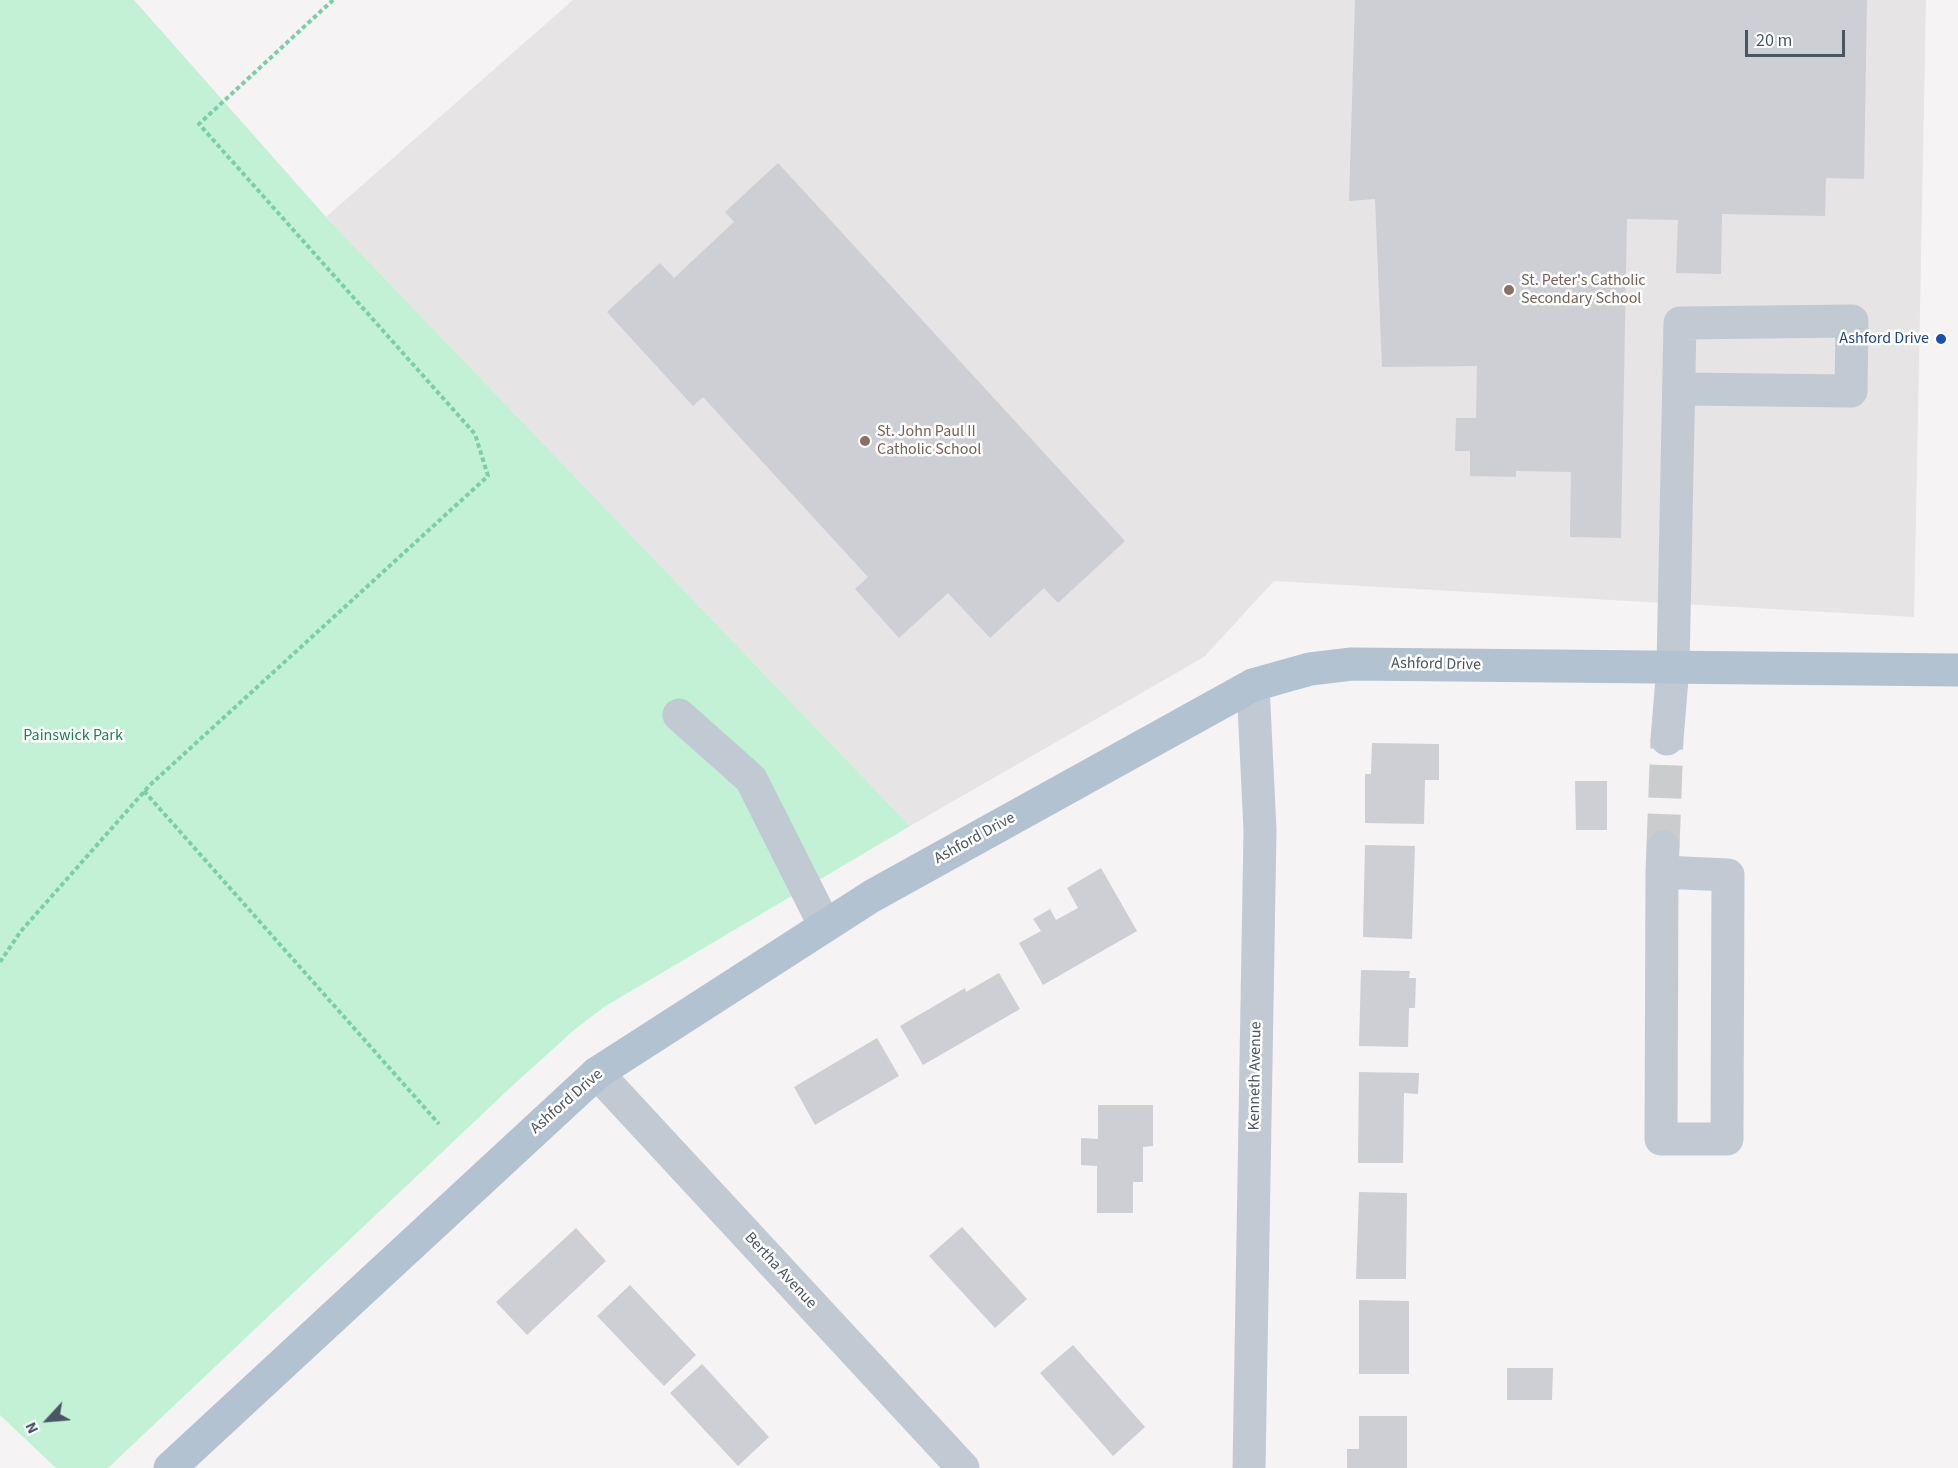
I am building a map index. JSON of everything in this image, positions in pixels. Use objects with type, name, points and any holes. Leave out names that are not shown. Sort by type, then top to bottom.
[{"type":"main road","name":"Ashford Drive","points":[[170,1468],[597,1073],[872,896],[1253,685],[1310,669],[1353,664],[1958,670]]},
{"type":"street","points":[[1667,739],[1672,667],[1681,389],[1680,323],[1852,321],[1851,391],[1681,389]]},
{"type":"street","name":"Kenneth Avenue","points":[[1249,1468],[1260,830],[1253,685]]},
{"type":"street","points":[[679,715],[751,779],[825,926]]},
{"type":"street","points":[[1662,859],[1728,875],[1727,1139],[1661,1139],[1662,859]]},
{"type":"street","name":"Bertha Avenue","points":[[597,1073],[963,1468]]},
{"type":"path","points":[[0,962],[21,931],[144,791],[488,476],[475,434],[199,124],[333,0]]},
{"type":"path","points":[[144,791],[439,1124]]},
{"type":"shaded area","points":[[573,0],[1926,0],[1914,617],[1274,581],[1204,657],[910,826],[326,217]]},
{"type":"green space","name":"Painswick Park","points":[[0,0],[134,0],[326,217],[910,826],[604,1007],[574,1030],[108,1468],[56,1468],[0,1415]]},
{"type":"building","points":[[1355,0],[1867,0],[1864,179],[1826,178],[1825,216],[1722,214],[1721,274],[1676,273],[1678,220],[1627,219],[1621,538],[1570,537],[1571,472],[1516,471],[1516,477],[1470,476],[1470,451],[1455,451],[1456,418],[1476,418],[1477,366],[1382,367],[1375,199],[1349,201]]},
{"type":"building","points":[[778,163],[1125,541],[1058,603],[1044,588],[990,638],[948,593],[899,638],[855,589],[868,577],[703,397],[693,406],[607,312],[660,263],[674,278],[734,222],[725,212]]},
{"type":"building","points":[[1372,743],[1439,744],[1439,780],[1425,780],[1424,824],[1365,823],[1365,774],[1371,774]]},
{"type":"building","points":[[1575,781],[1607,781],[1607,830],[1576,830]]},
{"type":"building","points":[[1365,845],[1415,846],[1412,939],[1363,937]]},
{"type":"building","points":[[1101,868],[1137,931],[1043,985],[1019,943],[1041,931],[1033,919],[1050,909],[1056,920],[1078,908],[1067,888]]},
{"type":"building","points":[[1361,970],[1410,971],[1409,978],[1416,978],[1415,1008],[1409,1008],[1408,1047],[1359,1046]]},
{"type":"building","points":[[999,973],[1020,1009],[923,1065],[900,1026],[965,988],[966,992]]},
{"type":"building","points":[[877,1038],[899,1076],[815,1125],[794,1087]]},
{"type":"building","points":[[1359,1072],[1419,1073],[1418,1094],[1404,1093],[1403,1163],[1358,1163]]},
{"type":"building","points":[[1098,1105],[1153,1105],[1153,1146],[1143,1147],[1143,1182],[1133,1182],[1133,1213],[1097,1213],[1097,1166],[1081,1165],[1081,1138],[1098,1139]]},
{"type":"building","points":[[1359,1192],[1407,1193],[1406,1279],[1356,1279]]},
{"type":"building","points":[[962,1227],[1027,1299],[995,1328],[929,1256]]},
{"type":"building","points":[[576,1228],[606,1261],[527,1335],[496,1302]]},
{"type":"building","points":[[630,1285],[696,1355],[664,1386],[597,1316]]},
{"type":"building","points":[[1359,1300],[1409,1301],[1409,1374],[1359,1374]]},
{"type":"building","points":[[1073,1345],[1145,1427],[1113,1456],[1040,1373]]},
{"type":"building","points":[[702,1364],[769,1437],[738,1466],[670,1393]]},
{"type":"building","points":[[1507,1368],[1553,1368],[1552,1400],[1507,1400]]},
{"type":"building","points":[[1359,1416],[1407,1416],[1407,1468],[1347,1468],[1347,1449],[1359,1449]]},
{"type":"tunnel","points":[[1663,847],[1667,739]]},
{"type":"place","name":"St. Peter's Catholic Secondary School","points":[[1509,290]]},
{"type":"place","name":"Ashford Drive","points":[[1941,339]]},
{"type":"place","name":"St. John Paul II Catholic School","points":[[865,441]]}]
